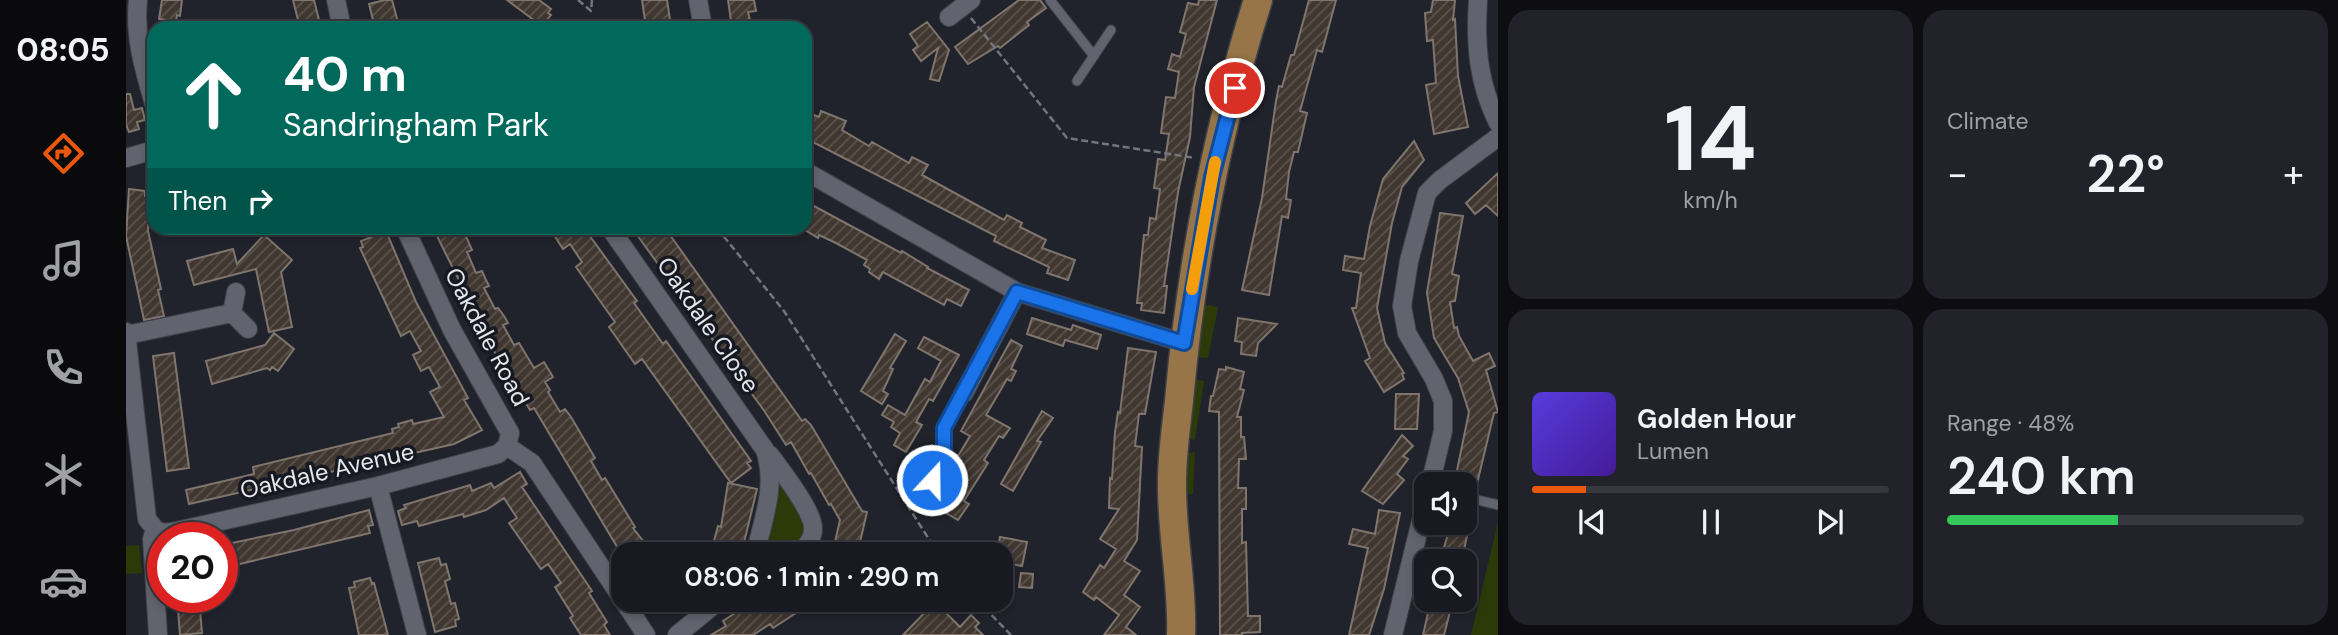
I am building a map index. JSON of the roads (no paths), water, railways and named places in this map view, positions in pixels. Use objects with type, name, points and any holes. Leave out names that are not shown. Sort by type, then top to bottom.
[{"type":"main road","points":[[1184,627],[1172,481],[1184,343],[1200,237],[1216,161],[1258,0]]},
{"type":"street","points":[[138,0],[136,22],[147,77]]},
{"type":"street","points":[[336,0],[340,21]]},
{"type":"street","points":[[698,0],[702,21]]},
{"type":"street","points":[[1478,0],[1476,27],[1479,68],[1486,100],[1498,123]]},
{"type":"street","points":[[1433,472],[1443,431],[1443,401],[1434,379],[1407,333],[1402,306],[1409,261],[1427,193],[1440,180],[1498,137]]},
{"type":"street","points":[[126,158],[147,152]]},
{"type":"street","points":[[812,174],[1017,292],[1184,343]]},
{"type":"street","name":"Oakdale Road","points":[[408,235],[452,330],[510,433],[507,446],[532,463],[611,582]]},
{"type":"street","name":"Oakdale Close","points":[[615,235],[810,515],[813,528],[809,542]]},
{"type":"street","points":[[232,313],[236,292]]},
{"type":"street","points":[[964,393],[1017,292]]},
{"type":"street","points":[[232,313],[248,329]]},
{"type":"street","points":[[149,522],[126,333],[232,313]]},
{"type":"street","name":"Oakdale Avenue","points":[[217,522],[378,486],[498,454],[507,446]]},
{"type":"street","name":"Oakdale Close","points":[[758,542],[772,482],[765,450]]},
{"type":"street","points":[[378,486],[417,635]]},
{"type":"street","points":[[1394,635],[1418,535]]},
{"type":"street","name":"Oakdale Road","points":[[631,612],[646,635]]},
{"type":"street","points":[[677,635],[705,612]]},
{"type":"street","points":[[157,613],[158,635]]},
{"type":"lane","points":[[1050,0],[1094,56]]},
{"type":"lane","points":[[1077,81],[1111,30]]},
{"type":"lane","points":[[932,480],[944,460],[944,428],[964,393]]},
{"type":"lane","points":[[1477,500],[1498,505]]}]
